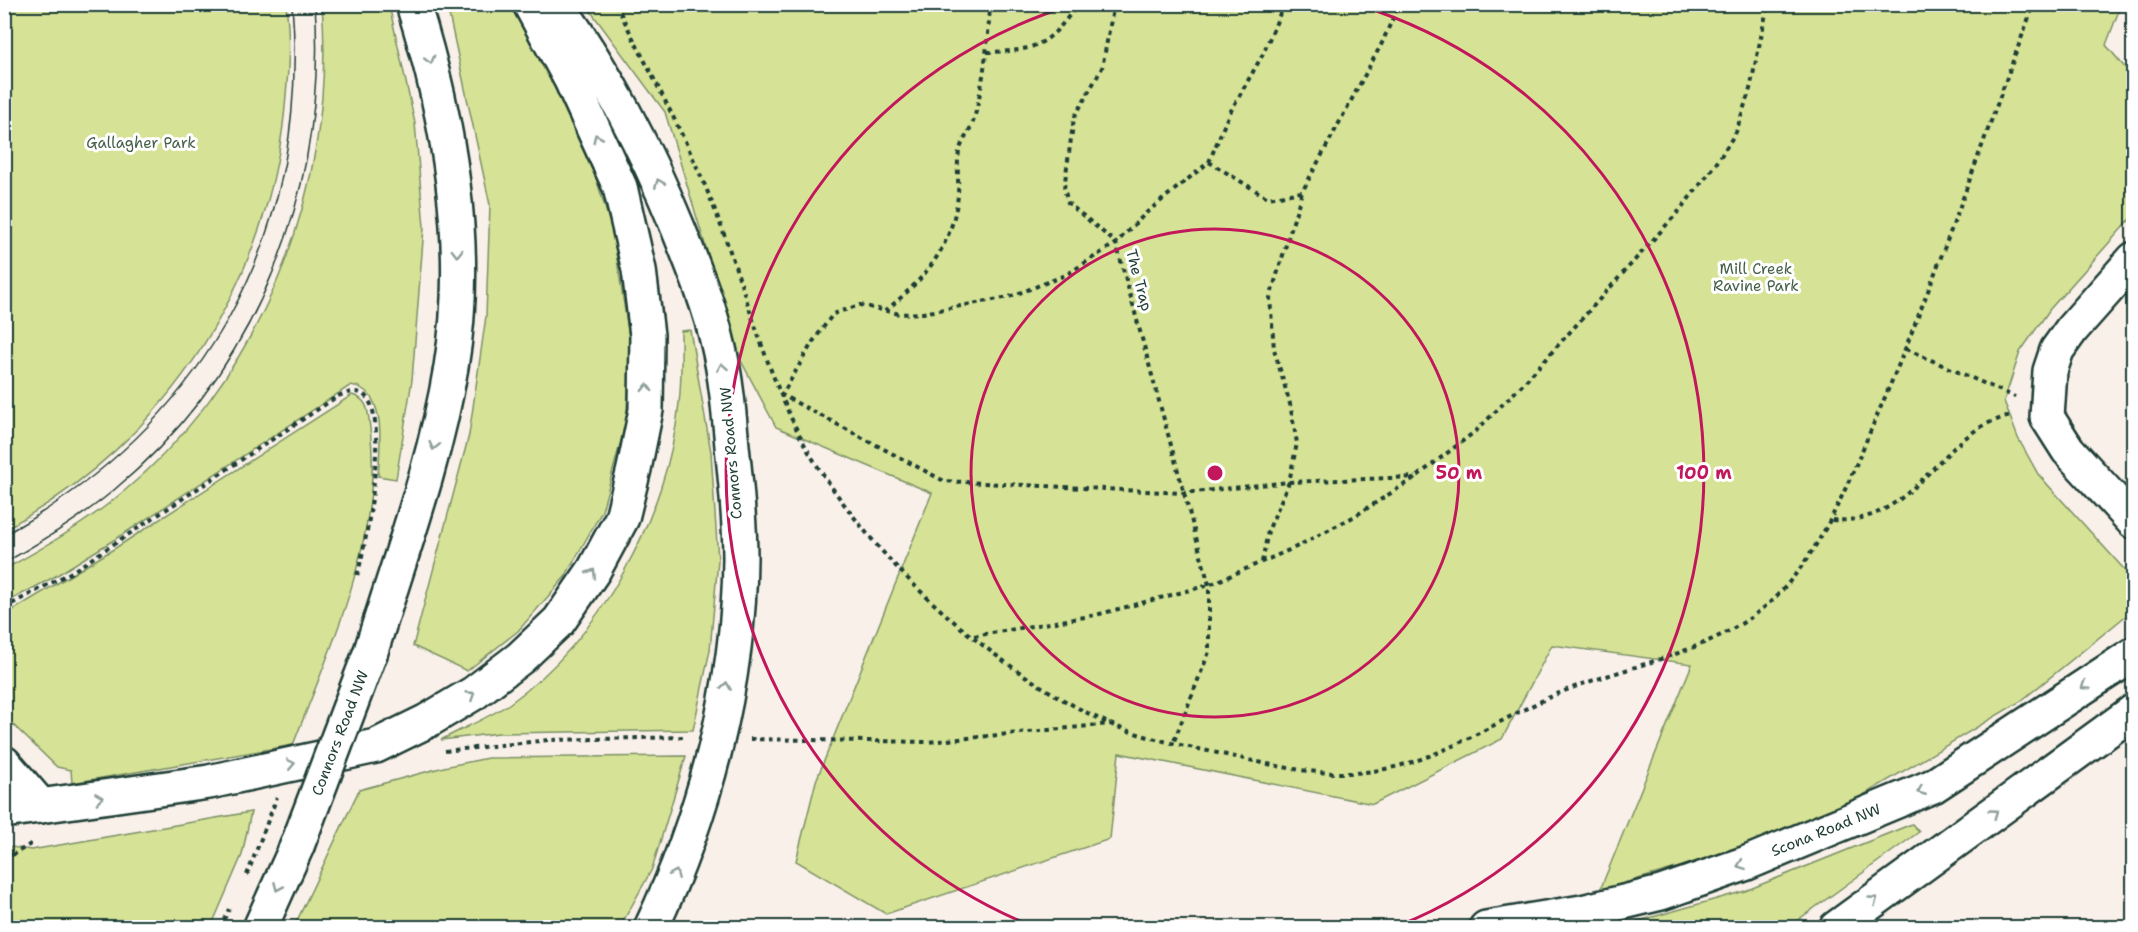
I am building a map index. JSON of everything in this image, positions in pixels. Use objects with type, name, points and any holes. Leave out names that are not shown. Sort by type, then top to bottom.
[{"type":"main road","name":"Connors Road NW","points":[[260,927],[297,846],[370,651],[433,452],[451,366],[457,297],[456,229],[447,146],[432,65],[413,4]]},
{"type":"main road","points":[[4,812],[209,782],[376,746],[474,693],[519,658],[559,621],[594,570],[621,518],[634,469],[646,410],[647,335],[639,270],[620,187],[571,80],[530,4]]},
{"type":"main road","name":"Connors Road NW","points":[[556,4],[613,87],[648,155],[699,281],[718,344],[727,399],[740,558],[735,634],[717,738],[692,832],[651,927]]},
{"type":"main road","points":[[2133,259],[2072,329],[2057,350],[2034,408],[2068,450],[2133,522]]},
{"type":"main road","name":"Scona Road NW","points":[[1486,927],[1582,912],[1661,893],[1747,863],[1933,786],[2133,654]]},
{"type":"main road","points":[[1836,927],[2133,711]]},
{"type":"main road","points":[[4,763],[41,806]]},
{"type":"path","points":[[616,4],[705,186],[798,433],[822,474],[859,524],[913,586],[973,636],[1039,683],[1111,724],[1279,767],[1325,774],[1351,774],[1391,768],[1428,757],[1563,691],[1678,653],[1738,626],[1762,610],[1785,588],[1813,551],[1832,520],[1906,349],[2034,4]]},
{"type":"path","points":[[884,312],[909,291],[934,265],[957,204],[959,152],[974,121],[987,52],[990,4]]},
{"type":"path","points":[[987,52],[1016,52],[1047,41],[1078,4]]},
{"type":"path","name":"The Trap","points":[[1114,4],[1102,68],[1074,118],[1064,188],[1068,203],[1116,243],[1209,585],[1209,652],[1174,741]]},
{"type":"path","points":[[782,395],[812,343],[833,314],[860,305],[884,312],[923,313],[1009,297],[1066,275],[1116,243],[1146,213],[1209,162],[1228,116],[1263,54],[1284,4]]},
{"type":"path","points":[[1262,562],[1268,531],[1288,482],[1297,443],[1290,404],[1274,349],[1270,298],[1302,192],[1382,42],[1399,4]]},
{"type":"path","points":[[973,636],[1096,615],[1209,585],[1262,562],[1355,516],[1416,477],[1477,430],[1524,383],[1671,220],[1714,167],[1736,132],[1750,89],[1768,4]]},
{"type":"path","points":[[1209,162],[1268,198],[1302,192]]},
{"type":"path","points":[[1906,349],[2034,408]]},
{"type":"path","points":[[4,608],[70,573],[338,396],[352,391],[362,392],[368,398],[372,407],[375,433],[375,483],[366,543],[357,577]]},
{"type":"path","points":[[782,395],[944,481],[1185,493],[1288,482],[1416,477]]},
{"type":"path","points":[[1832,520],[1860,519],[1889,507],[1988,423],[2001,417],[2023,414],[2034,408]]},
{"type":"path","points":[[434,754],[462,747],[549,740],[717,738],[928,742],[1111,724]]},
{"type":"path","points":[[268,797],[286,794]]},
{"type":"path","points":[[4,860],[41,840]]},
{"type":"green space","name":"Gallagher Park","points":[[5,4],[286,5],[289,50],[277,163],[259,228],[234,290],[201,348],[162,402],[115,450],[63,493],[5,529]]},
{"type":"green space","points":[[322,5],[389,5],[415,123],[424,227],[412,380],[396,479],[378,476],[380,436],[376,409],[371,397],[363,389],[351,385],[125,533],[54,577],[5,603],[5,569],[33,554],[99,511],[164,454],[209,400],[247,341],[278,278],[301,212],[316,144],[323,75]]},
{"type":"green space","points":[[447,5],[512,5],[540,51],[591,161],[613,234],[631,350],[626,422],[602,511],[565,577],[518,631],[467,671],[413,646],[469,435],[486,316],[490,205]]},
{"type":"green space","name":"Mill Creek Ravine Park","points":[[586,5],[2121,5],[2106,45],[2133,77],[2133,216],[2050,309],[2020,352],[2004,401],[2018,438],[2038,474],[2133,579],[2133,610],[2021,701],[1828,816],[1735,851],[1600,890],[1692,664],[1552,645],[1502,739],[1373,804],[1119,753],[1110,839],[886,914],[796,861],[816,781],[932,493],[776,427],[739,357],[665,112]]},
{"type":"green space","points":[[690,330],[711,452],[718,560],[710,650],[693,730],[499,733],[441,740],[501,709],[542,677],[573,645],[600,609],[624,571],[645,530],[661,488],[672,445],[679,403],[681,331]]},
{"type":"green space","points":[[352,395],[365,403],[369,417],[372,468],[369,508],[362,549],[351,590],[323,670],[293,745],[72,783],[71,770],[57,767],[5,717],[5,615],[117,547]]},
{"type":"green space","points":[[686,756],[652,869],[620,927],[294,927],[359,790],[444,767],[488,758]]},
{"type":"green space","points":[[251,812],[242,855],[211,927],[5,927],[5,846],[31,850]]},
{"type":"green space","points":[[1912,824],[1919,832],[1788,927],[1617,927],[1745,891]]},
{"type":"tram line","points":[[4,535],[75,490],[136,437],[188,379],[231,314],[262,244],[283,169],[293,89],[292,4]]},
{"type":"tram line","points":[[4,563],[47,538],[88,510],[114,490],[164,443],[208,390],[244,333],[273,272],[295,208],[309,141],[316,73],[315,4]]}]
